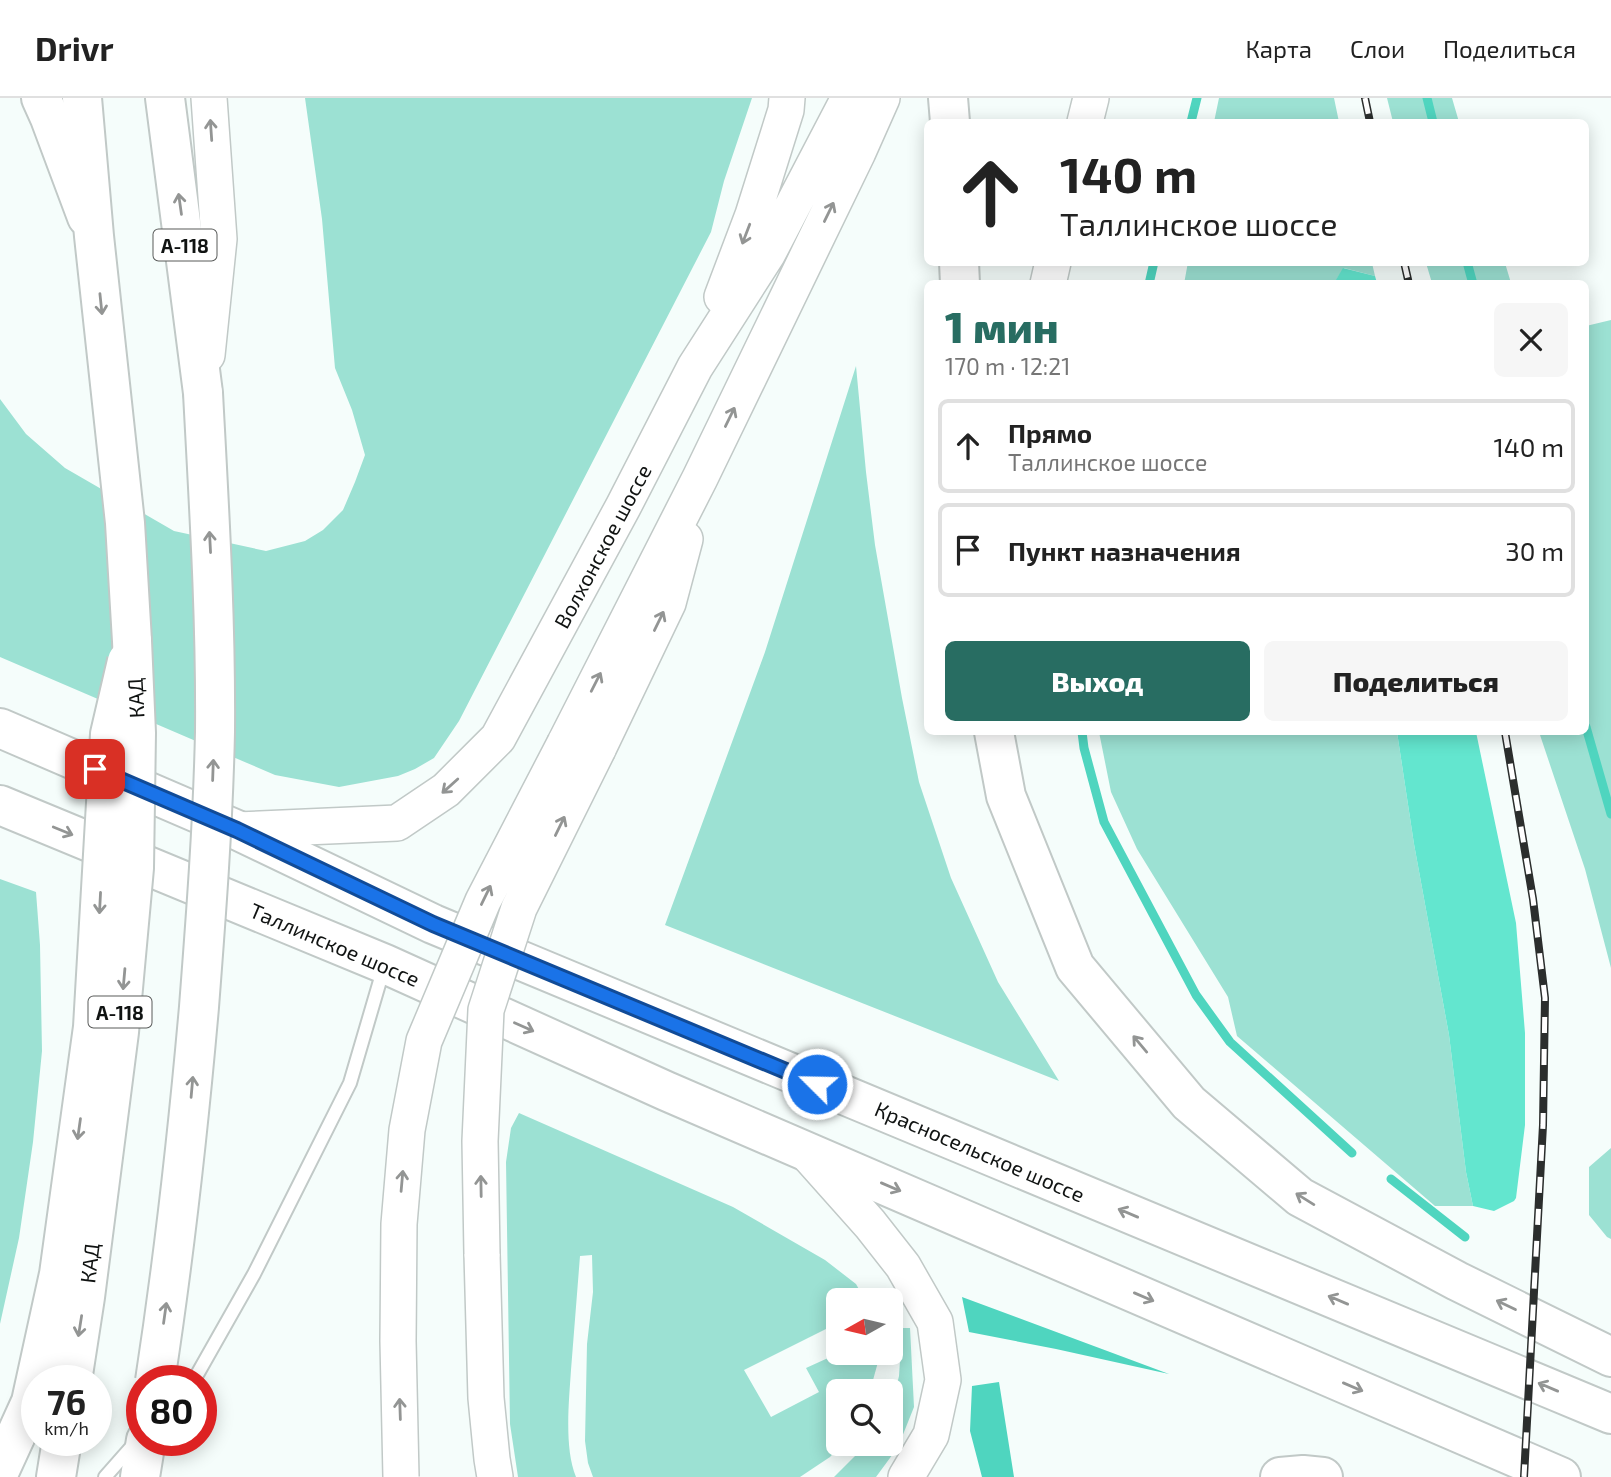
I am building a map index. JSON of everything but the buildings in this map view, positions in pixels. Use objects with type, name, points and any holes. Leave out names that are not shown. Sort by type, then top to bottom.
[{"type":"highway","points":[[41,98],[94,236]]},
{"type":"highway","name":"КАД","points":[[74,1365],[119,1032],[134,869],[136,733],[125,523],[82,98]]},
{"type":"highway","name":"А-118","points":[[157,1365],[188,1132],[209,887],[215,732],[214,614],[203,393],[166,98]]},
{"type":"highway","points":[[948,98],[950,119]]},
{"type":"highway","points":[[0,1470],[31,1402],[59,1274],[93,1027],[110,734],[132,642]]},
{"type":"highway","points":[[0,729],[237,830]]},
{"type":"highway","points":[[995,735],[1006,796],[1075,967],[1189,1102],[1300,1197],[1457,1281],[1611,1357]]},
{"type":"highway","name":"Таллинское шоссе","points":[[0,805],[385,964],[805,1151]]},
{"type":"highway","name":"Красносельское шоссе","points":[[237,830],[433,924],[1611,1414]]},
{"type":"highway","points":[[805,1151],[1561,1477]]},
{"type":"highway","points":[[56,1477],[59,1456]]},
{"type":"highway","points":[[140,1477],[143,1456]]},
{"type":"highway","points":[[1280,1477],[1323,1477]]},
{"type":"main road","points":[[203,393],[219,239],[209,98]]},
{"type":"main road","points":[[695,367],[753,215],[786,110],[787,98]]},
{"type":"main road","name":"Волхонское шоссе","points":[[237,830],[397,823],[446,790],[498,738],[624,507],[695,367],[768,253],[849,98]]},
{"type":"main road","points":[[401,1477],[399,1224],[407,1130],[424,1041],[483,901],[700,478],[882,98]]},
{"type":"main road","points":[[1086,119],[1091,98]]},
{"type":"main road","points":[[495,1477],[486,1398],[482,1254],[480,1141],[486,1010],[519,908],[668,603],[700,478]]},
{"type":"main road","points":[[805,1151],[870,1224],[903,1266],[935,1322],[943,1380],[931,1435],[906,1477]]},
{"type":"lane","points":[[203,1365],[254,1274],[350,1083],[385,964]]},
{"type":"lane","points":[[105,1477],[126,1454]]},
{"type":"shaded area","points":[[305,98],[752,98],[724,181],[711,232],[459,721],[434,758],[415,769],[398,776],[339,787],[275,775],[0,657],[0,399],[26,434],[65,468],[174,531],[266,551],[305,541],[323,530],[343,510],[365,455],[352,410],[335,368],[322,219]]},
{"type":"shaded area","points":[[1219,98],[1334,98],[1338,119],[1215,119]]},
{"type":"shaded area","points":[[1387,98],[1452,98],[1458,119],[1392,119]]},
{"type":"shaded area","points":[[1187,266],[1373,266],[1375,276],[1344,268],[1336,280],[1185,280]]},
{"type":"shaded area","points":[[1427,266],[1506,266],[1510,280],[1431,280]]},
{"type":"shaded area","points":[[1343,268],[1375,276],[1376,280],[1336,280]]},
{"type":"shaded area","points":[[1611,320],[1611,968],[1585,869],[1540,735],[1589,735],[1589,325]]},
{"type":"shaded area","points":[[856,366],[875,545],[919,782],[951,878],[998,982],[1059,1081],[665,925],[765,652]]},
{"type":"shaded area","points":[[1100,735],[1397,735],[1414,844],[1449,1035],[1466,1172],[1473,1206],[1435,1206],[1237,1036],[1228,997],[1137,849],[1111,792]]},
{"type":"shaded area","points":[[1397,735],[1477,735],[1516,923],[1525,1033],[1525,1125],[1516,1198],[1494,1211],[1473,1206],[1466,1172],[1449,1035],[1414,844]]},
{"type":"shaded area","points":[[0,879],[36,892],[42,1051],[33,1142],[19,1238],[0,1324]]},
{"type":"shaded area","points":[[519,1113],[733,1207],[825,1260],[856,1284],[858,1288],[826,1288],[826,1329],[744,1370],[771,1417],[819,1392],[806,1368],[826,1359],[826,1365],[877,1365],[873,1379],[826,1379],[826,1456],[830,1457],[800,1477],[593,1477],[585,1441],[587,1344],[593,1292],[592,1255],[580,1256],[571,1370],[569,1439],[576,1477],[518,1477],[510,1424],[506,1162],[511,1128]]},
{"type":"shaded area","points":[[1611,1148],[1611,1239],[1589,1215],[1589,1167]]},
{"type":"shaded area","points":[[962,1297],[1169,1374],[969,1332]]},
{"type":"shaded area","points":[[903,1328],[910,1328],[914,1407],[903,1434],[903,1379],[898,1379],[900,1365],[903,1365]]},
{"type":"shaded area","points":[[999,1382],[1014,1477],[982,1477],[970,1431],[972,1386]]},
{"type":"shaded area","points":[[855,1456],[891,1456],[876,1477],[834,1477]]},
{"type":"waterway","points":[[1192,119],[1197,98]]},
{"type":"waterway","points":[[1427,98],[1432,119]]},
{"type":"waterway","points":[[1150,280],[1153,266]]},
{"type":"waterway","points":[[1468,266],[1472,280]]},
{"type":"waterway","points":[[1082,735],[1104,822],[1196,995],[1230,1042],[1352,1153]]},
{"type":"waterway","points":[[1588,735],[1611,814]]},
{"type":"waterway","points":[[1391,1179],[1465,1237]]},
{"type":"railway","points":[[1365,98],[1369,119]]},
{"type":"railway","points":[[1405,266],[1408,280]]},
{"type":"railway","points":[[1506,735],[1533,899],[1545,998],[1543,1125],[1524,1477]]},
{"type":"route","points":[[95,769],[237,830],[433,924],[817,1084]]}]
